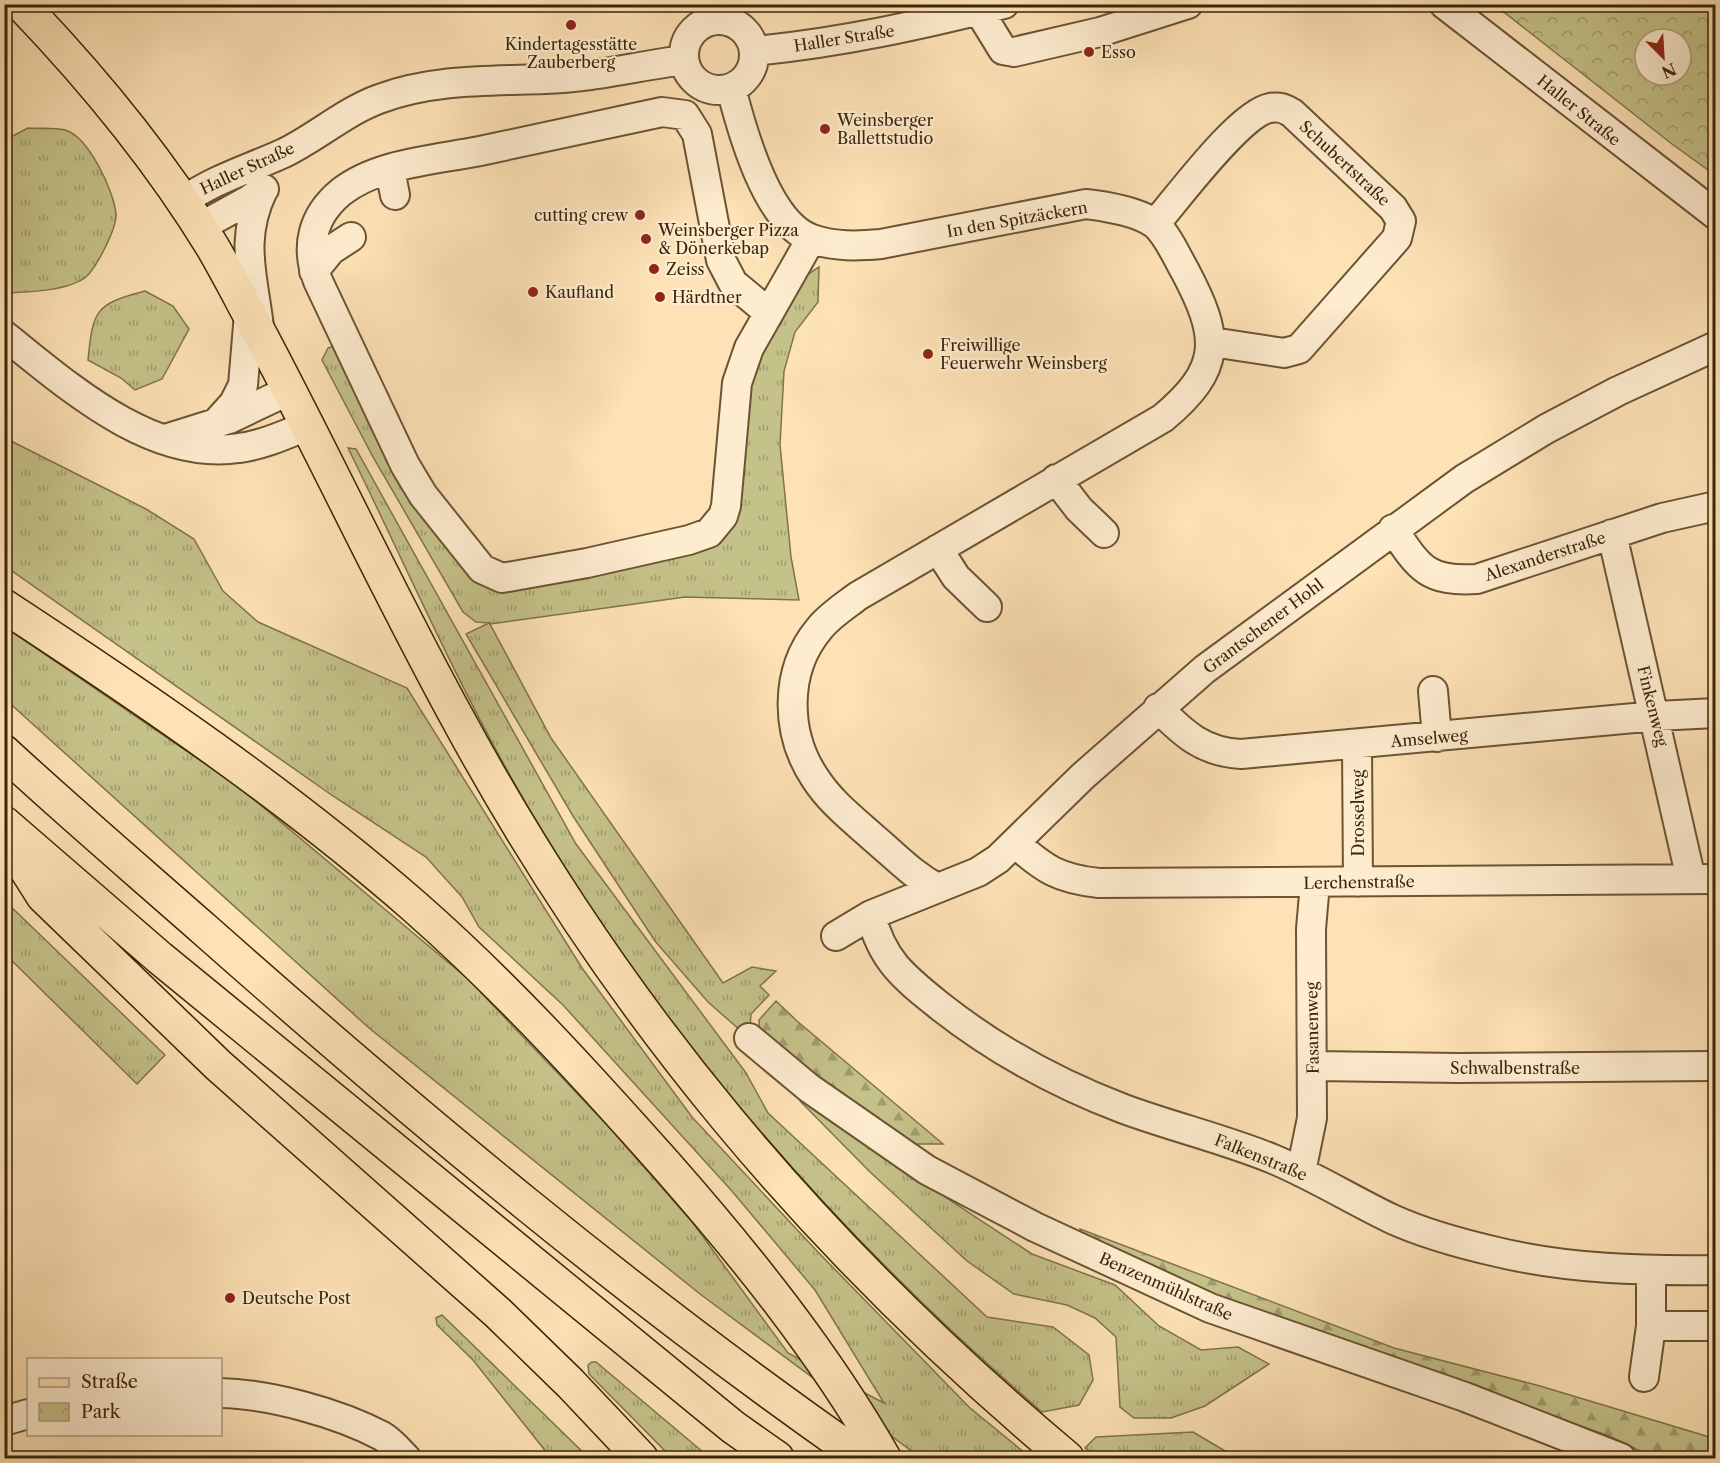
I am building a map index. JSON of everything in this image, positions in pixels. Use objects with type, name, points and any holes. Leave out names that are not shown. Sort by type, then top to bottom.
[{"type":"main road","points":[[21,4],[53,37],[112,108],[191,214],[309,425],[410,628],[513,818],[570,908],[665,1044],[725,1120],[854,1263],[988,1391],[1067,1458]]},
{"type":"main road","points":[[4,606],[118,680],[281,797],[415,907],[488,974],[569,1056],[732,1244],[821,1360],[884,1458]]},
{"type":"main road","points":[[4,752],[276,993],[476,1164],[679,1324],[862,1458]]},
{"type":"main road","points":[[4,823],[160,958],[699,1399],[777,1458]]},
{"type":"main road","points":[[4,836],[43,897],[218,1065],[498,1313],[570,1383],[641,1458]]},
{"type":"street","points":[[991,8],[1003,50],[1014,52],[1100,32],[1188,4]]},
{"type":"street","name":"Haller Straße","points":[[1444,4],[1716,215]]},
{"type":"street","name":"Haller Straße","points":[[754,51],[917,27],[991,8]]},
{"type":"street","points":[[707,13],[738,25],[751,41],[754,51],[754,60],[746,77],[731,88],[709,89],[699,84],[691,76],[684,60],[688,38],[701,25],[707,13]]},
{"type":"street","name":"Haller Straße","points":[[191,214],[217,180],[286,152],[344,115],[378,99],[411,89],[458,82],[546,79],[684,60]]},
{"type":"street","name":"In den Spitzäckern","points":[[731,88],[745,138],[766,187],[787,220],[811,239],[854,247],[881,244],[1086,204],[1114,207],[1155,224]]},
{"type":"street","name":"Schubertstraße","points":[[1155,224],[1192,178],[1254,117],[1268,108],[1282,107],[1292,113],[1393,208],[1401,221],[1397,238],[1299,349],[1276,352],[1212,342]]},
{"type":"street","points":[[769,313],[733,283],[721,260],[697,134],[685,115],[662,112],[392,182],[342,192],[323,211],[312,233],[314,270],[405,465],[423,495],[482,569],[502,578],[646,551],[709,533],[723,516],[726,506],[737,383],[749,348],[769,313],[811,239]]},
{"type":"street","name":"Haller Straße","points":[[214,424],[234,403],[243,385],[255,325],[248,235],[253,211],[263,190],[295,157],[311,136]]},
{"type":"street","name":"Haller Straße","points":[[191,214],[263,190]]},
{"type":"street","points":[[937,888],[915,876],[852,820],[814,778],[801,749],[791,711],[793,679],[818,629],[858,596],[1163,418],[1189,397],[1206,369],[1212,342],[1190,281],[1155,224]]},
{"type":"street","points":[[314,270],[331,250],[351,237]]},
{"type":"street","points":[[4,335],[86,399],[134,428],[188,447],[240,448],[309,425]]},
{"type":"street","name":"Grantschener Hohl","points":[[836,936],[871,915],[978,872],[1015,843],[1158,708],[1205,669],[1464,479],[1546,429],[1618,391],[1716,346]]},
{"type":"street","points":[[165,439],[214,424],[290,390]]},
{"type":"street","points":[[1056,479],[1079,508],[1104,533]]},
{"type":"street","name":"Alexanderstraße","points":[[1394,529],[1420,566],[1429,573],[1451,580],[1477,579],[1662,518],[1716,506]]},
{"type":"street","name":"Finkenweg","points":[[1612,534],[1656,716],[1703,879]]},
{"type":"street","points":[[938,549],[956,577],[987,607]]},
{"type":"street","points":[[1433,691],[1437,737]]},
{"type":"street","name":"Amselweg","points":[[1158,708],[1194,742],[1224,754],[1264,753],[1716,712]]},
{"type":"street","name":"Drosselweg","points":[[1357,745],[1358,882]]},
{"type":"street","name":"Lerchenstraße","points":[[1015,843],[1038,865],[1075,881],[1315,883],[1703,879]]},
{"type":"street","name":"Fasanenweg","points":[[1301,1172],[1312,1118],[1314,1066],[1311,992],[1315,883]]},
{"type":"street","name":"Falkenstraße","points":[[871,915],[884,954],[897,969],[969,1029],[1026,1065],[1125,1109],[1226,1141],[1301,1172],[1394,1220],[1459,1242],[1552,1262],[1651,1270],[1716,1270]]},
{"type":"street","name":"Benzenmühlstraße","points":[[749,1038],[809,1088],[927,1170],[1035,1227],[1210,1308],[1465,1397],[1621,1458]]},
{"type":"street","name":"Schwalbenstraße","points":[[1314,1066],[1459,1068],[1716,1066]]},
{"type":"street","points":[[1644,1377],[1651,1326],[1651,1270]]},
{"type":"street","points":[[1651,1326],[1716,1326]]},
{"type":"street","points":[[222,1393],[242,1393],[338,1418],[385,1437],[406,1458]]},
{"type":"street","points":[[4,1421],[27,1414]]},
{"type":"green space","points":[[1489,5],[1715,5],[1715,175],[1505,13]]},
{"type":"green space","points":[[28,128],[65,130],[74,134],[91,153],[105,179],[116,214],[106,246],[87,276],[60,288],[7,293],[4,292],[5,140]]},
{"type":"green space","points":[[819,267],[818,302],[795,332],[784,371],[780,445],[791,557],[799,600],[685,597],[490,624],[551,738],[723,983],[752,967],[776,971],[760,986],[769,995],[751,1014],[749,1038],[708,1002],[655,941],[573,816],[466,634],[489,623],[476,622],[463,612],[373,457],[322,360],[328,348],[341,343],[382,437],[389,464],[473,578],[487,588],[502,591],[702,550],[715,545],[726,536],[735,519],[744,391],[757,350],[799,280]]},
{"type":"green space","points":[[145,291],[173,306],[189,329],[162,379],[135,390],[121,378],[88,360],[92,330],[100,312],[106,305],[116,300]]},
{"type":"green space","points":[[5,438],[146,509],[194,539],[223,591],[258,622],[407,688],[582,968],[692,1117],[816,1250],[970,1408],[1031,1458],[921,1458],[700,1294],[369,1028],[5,699],[5,627],[239,787],[468,979],[608,1126],[693,1223],[788,1353],[884,1403],[815,1290],[731,1190],[563,1005],[479,927],[462,897],[426,857],[333,796],[5,566]]},
{"type":"green space","points":[[348,448],[356,449],[576,844],[746,1073],[768,1113],[987,1317],[1053,1327],[1089,1355],[1093,1380],[1079,1405],[1042,1412],[965,1343],[890,1271],[818,1196],[749,1118],[684,1037],[622,953],[564,866],[511,777],[447,655]]},
{"type":"green space","points":[[5,901],[165,1055],[137,1084],[5,954]]},
{"type":"green space","points":[[776,1001],[943,1144],[915,1144],[879,1125],[760,1033],[759,1020]]},
{"type":"green space","points":[[800,1101],[823,1111],[945,1197],[1032,1254],[1115,1285],[1159,1326],[1201,1350],[1238,1347],[1269,1364],[1205,1406],[1171,1418],[1134,1418],[1120,1407],[1116,1337],[1095,1318],[1067,1305],[1014,1294],[967,1261],[870,1172]]},
{"type":"green space","points":[[1080,1229],[1394,1348],[1540,1386],[1706,1436],[1715,1442],[1715,1458],[1655,1458],[1609,1436],[1211,1298],[1082,1239]]},
{"type":"green space","points":[[442,1315],[589,1458],[551,1458],[473,1360],[437,1325],[436,1318]]},
{"type":"green space","points":[[596,1362],[710,1458],[672,1458],[589,1374],[588,1365]]},
{"type":"green space","points":[[1193,1432],[1237,1458],[1099,1458],[1085,1448],[1096,1437]]},
{"type":"place","name":"Kindertagesstätte Zauberberg","points":[[571,25]]},
{"type":"place","name":"Esso","points":[[1089,52]]},
{"type":"place","name":"Weinsberger Ballettstudio","points":[[825,129]]},
{"type":"place","name":"cutting crew","points":[[640,215]]},
{"type":"place","name":"Weinsberger Pizza & Dönerkebap","points":[[646,239]]},
{"type":"place","name":"Zeiss","points":[[654,269]]},
{"type":"place","name":"Kaufland","points":[[533,292]]},
{"type":"place","name":"Härdtner","points":[[660,297]]},
{"type":"place","name":"Freiwillige Feuerwehr Weinsberg","points":[[928,354]]},
{"type":"place","name":"Deutsche Post","points":[[230,1298]]}]
